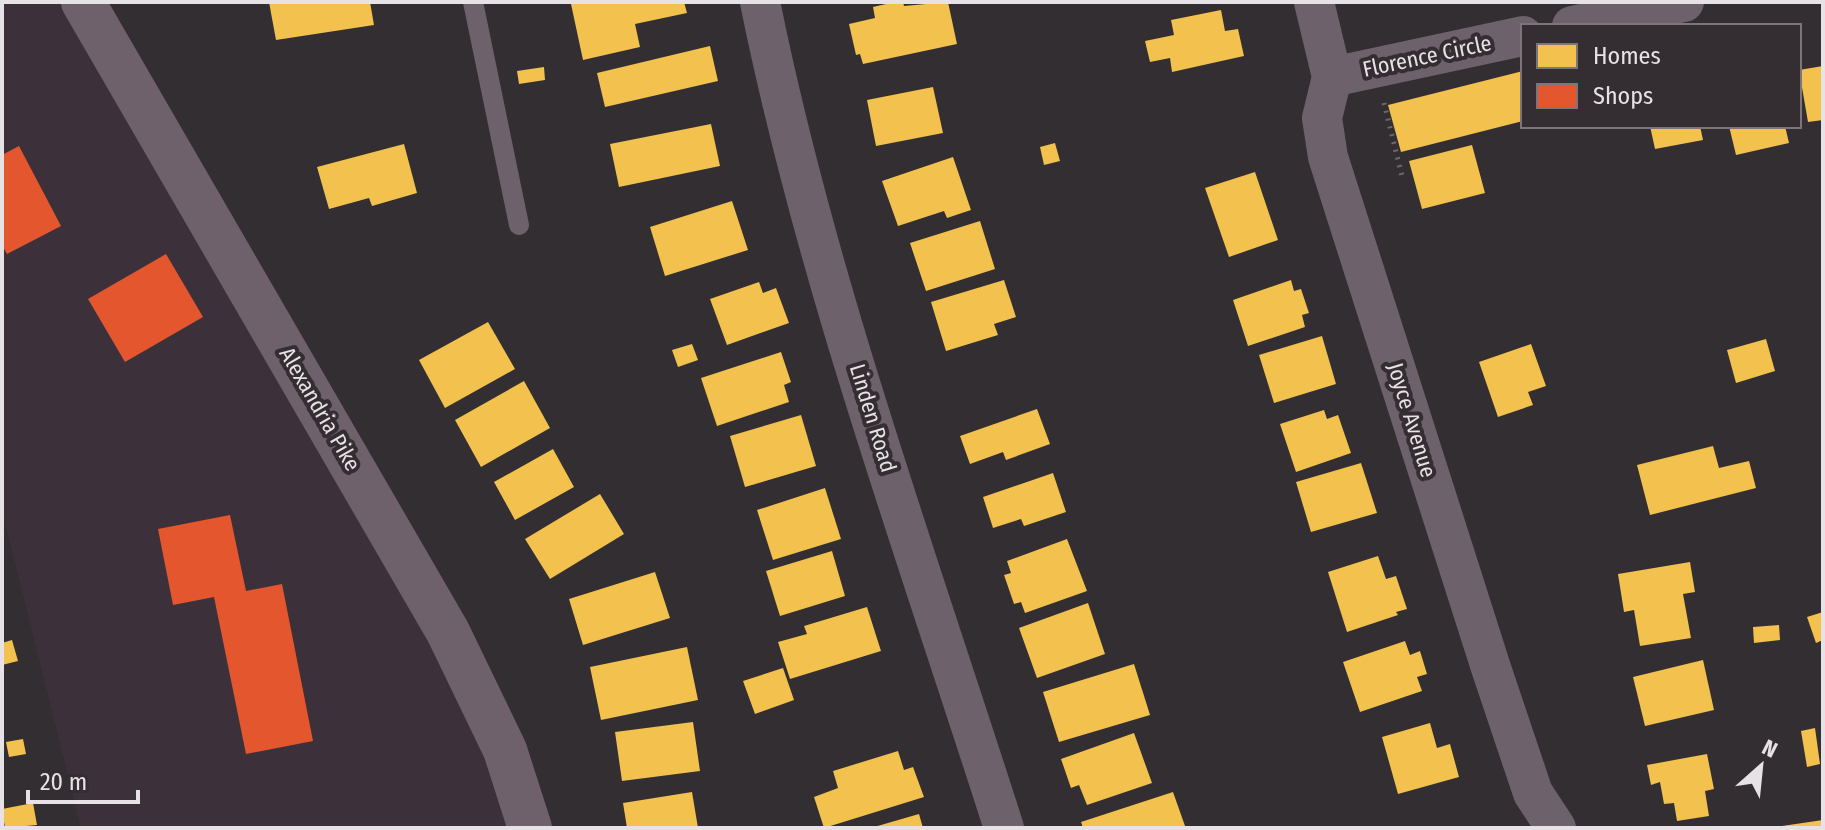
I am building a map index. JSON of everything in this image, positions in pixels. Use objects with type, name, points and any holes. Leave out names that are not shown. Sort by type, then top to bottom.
[{"type":"main road","name":"Alexandria Pike","points":[[83,2],[448,632],[505,750],[530,828]]},
{"type":"street","name":"Linden Road","points":[[760,2],[780,100],[814,226],[1004,828]]},
{"type":"street","name":"Joyce Avenue","points":[[1314,2],[1332,77],[1322,118],[1328,157],[1381,314],[1446,534],[1533,793],[1556,828]]},
{"type":"street","points":[[1581,24],[1684,2]]},
{"type":"street","name":"Florence Circle","points":[[1332,77],[1521,36]]},
{"type":"lane","points":[[473,2],[519,225]]},
{"type":"path","points":[[1395,99],[1384,101],[1402,176]]},
{"type":"shaded area","points":[[2,2],[83,2],[530,828],[81,828],[2,511]]},
{"type":"building: Homes","points":[[269,2],[370,2],[374,25],[276,40]]},
{"type":"building: Homes","points":[[684,2],[687,13],[635,24],[640,47],[583,60],[571,4]]},
{"type":"building: Homes","points":[[903,2],[904,6],[948,2],[957,44],[863,64],[860,54],[856,55],[849,24],[875,18],[873,7]]},
{"type":"building: Homes","points":[[1221,10],[1225,31],[1238,29],[1244,56],[1172,72],[1170,58],[1150,62],[1145,41],[1174,35],[1171,20]]},
{"type":"building: Homes","points":[[710,46],[718,81],[605,107],[597,73]]},
{"type":"building: Homes","points":[[1823,66],[1823,120],[1808,122],[1801,70]]},
{"type":"building: Homes","points":[[544,67],[545,80],[519,84],[517,71]]},
{"type":"building: Homes","points":[[1521,72],[1521,122],[1401,152],[1388,105]]},
{"type":"building: Homes","points":[[933,87],[943,133],[876,146],[867,100]]},
{"type":"building: Homes","points":[[711,124],[720,166],[619,187],[610,144]]},
{"type":"building: Homes","points":[[1650,128],[1700,128],[1703,140],[1655,149]]},
{"type":"building: Homes","points":[[1729,128],[1785,128],[1789,143],[1736,155]]},
{"type":"building: Homes","points":[[1055,143],[1060,161],[1044,165],[1040,147]]},
{"type":"building: Homes","points":[[404,144],[417,193],[372,206],[369,198],[329,209],[317,167]]},
{"type":"building: Homes","points":[[1472,145],[1485,193],[1422,209],[1409,161]]},
{"type":"building: Homes","points":[[953,157],[971,210],[947,218],[944,211],[898,226],[882,181]]},
{"type":"building: Homes","points":[[1255,172],[1278,240],[1229,257],[1205,188]]},
{"type":"building: Homes","points":[[732,201],[748,250],[665,276],[650,227]]},
{"type":"building: Homes","points":[[980,221],[995,269],[926,291],[910,243]]},
{"type":"building: Homes","points":[[1004,280],[1016,317],[994,324],[998,335],[946,351],[931,302]]},
{"type":"building: Homes","points":[[1291,280],[1294,291],[1301,289],[1309,313],[1302,315],[1305,327],[1248,346],[1233,300]]},
{"type":"building: Homes","points":[[759,282],[763,293],[776,288],[789,323],[727,345],[710,299]]},
{"type":"building: Homes","points":[[488,322],[515,369],[445,408],[419,360]]},
{"type":"building: Homes","points":[[1322,336],[1336,384],[1274,403],[1259,355]]},
{"type":"building: Homes","points":[[1766,339],[1775,371],[1736,383],[1727,350]]},
{"type":"building: Homes","points":[[692,344],[698,360],[678,367],[672,350]]},
{"type":"building: Homes","points":[[1531,344],[1546,386],[1528,392],[1533,405],[1498,417],[1479,362]]},
{"type":"building: Homes","points":[[781,352],[791,382],[784,385],[789,402],[717,426],[701,378]]},
{"type":"building: Homes","points":[[524,381],[550,428],[481,467],[455,420]]},
{"type":"building: Homes","points":[[1037,409],[1050,444],[1006,460],[1003,452],[970,464],[960,436]]},
{"type":"building: Homes","points":[[1324,410],[1327,419],[1338,415],[1351,453],[1296,472],[1280,424]]},
{"type":"building: Homes","points":[[801,415],[816,466],[745,487],[730,436]]},
{"type":"building: Homes","points":[[1713,446],[1719,468],[1749,461],[1756,488],[1650,515],[1637,465]]},
{"type":"building: Homes","points":[[553,449],[574,487],[515,520],[494,482]]},
{"type":"building: Homes","points":[[1361,463],[1377,513],[1311,532],[1296,482]]},
{"type":"building: Homes","points":[[1053,473],[1066,512],[1024,526],[1021,519],[993,528],[983,497]]},
{"type":"building: Homes","points":[[825,488],[841,539],[773,560],[757,510]]},
{"type":"building: Homes","points":[[600,494],[624,534],[550,579],[525,539]]},
{"type":"building: Homes","points":[[1067,539],[1087,591],[1025,613],[1021,602],[1014,604],[1004,575],[1011,573],[1007,561]]},
{"type":"building: Homes","points":[[832,551],[845,596],[780,616],[766,571]]},
{"type":"building: Homes","points":[[1378,556],[1386,579],[1396,576],[1407,609],[1347,632],[1328,572]]},
{"type":"building: Homes","points":[[1690,562],[1695,592],[1683,594],[1691,638],[1640,646],[1634,610],[1624,612],[1618,574]]},
{"type":"building: Homes","points":[[655,572],[670,618],[583,645],[569,599]]},
{"type":"building: Homes","points":[[1088,603],[1105,654],[1037,678],[1019,628]]},
{"type":"building: Homes","points":[[867,607],[881,651],[790,679],[778,642],[807,634],[804,626]]},
{"type":"building: Homes","points":[[1823,612],[1823,640],[1816,643],[1807,617]]},
{"type":"building: Homes","points":[[1779,625],[1780,640],[1754,643],[1753,627]]},
{"type":"building: Homes","points":[[12,640],[18,661],[2,665],[2,643]]},
{"type":"building: Homes","points":[[1405,641],[1410,655],[1420,651],[1427,674],[1417,677],[1422,691],[1360,712],[1343,662]]},
{"type":"building: Homes","points":[[687,647],[698,700],[601,720],[590,667]]},
{"type":"building: Homes","points":[[1703,660],[1714,710],[1645,726],[1633,677]]},
{"type":"building: Homes","points":[[1134,664],[1150,715],[1059,742],[1043,692]]},
{"type":"building: Homes","points":[[783,668],[794,700],[755,714],[743,681]]},
{"type":"building: Homes","points":[[693,722],[700,771],[622,781],[615,732]]},
{"type":"building: Homes","points":[[1430,723],[1437,748],[1450,744],[1459,777],[1398,794],[1382,737]]},
{"type":"building: Homes","points":[[1815,728],[1820,764],[1807,767],[1801,731]]},
{"type":"building: Homes","points":[[1134,733],[1152,783],[1087,805],[1079,785],[1071,788],[1061,759]]},
{"type":"building: Homes","points":[[23,739],[26,754],[9,757],[6,742]]},
{"type":"building: Homes","points":[[898,751],[904,770],[913,767],[924,797],[824,828],[814,797],[838,788],[833,771]]},
{"type":"building: Homes","points":[[1707,754],[1714,789],[1705,791],[1709,816],[1677,821],[1674,803],[1664,804],[1660,782],[1651,785],[1647,765]]},
{"type":"building: Homes","points":[[692,792],[698,828],[627,828],[623,803]]},
{"type":"building: Homes","points":[[1173,792],[1185,826],[1083,828],[1081,822]]},
{"type":"building: Homes","points":[[33,803],[37,825],[5,828],[2,809]]},
{"type":"building: Homes","points":[[919,814],[923,828],[874,828],[874,827]]},
{"type":"building: Homes","points":[[1823,820],[1823,828],[1782,828],[1782,826]]},
{"type":"building: Shops","points":[[19,146],[61,226],[7,254],[2,245],[2,155]]},
{"type":"building: Shops","points":[[166,254],[203,317],[125,362],[88,299]]},
{"type":"building: Shops","points":[[230,515],[246,591],[282,584],[313,741],[246,754],[214,597],[173,605],[158,529]]}]
